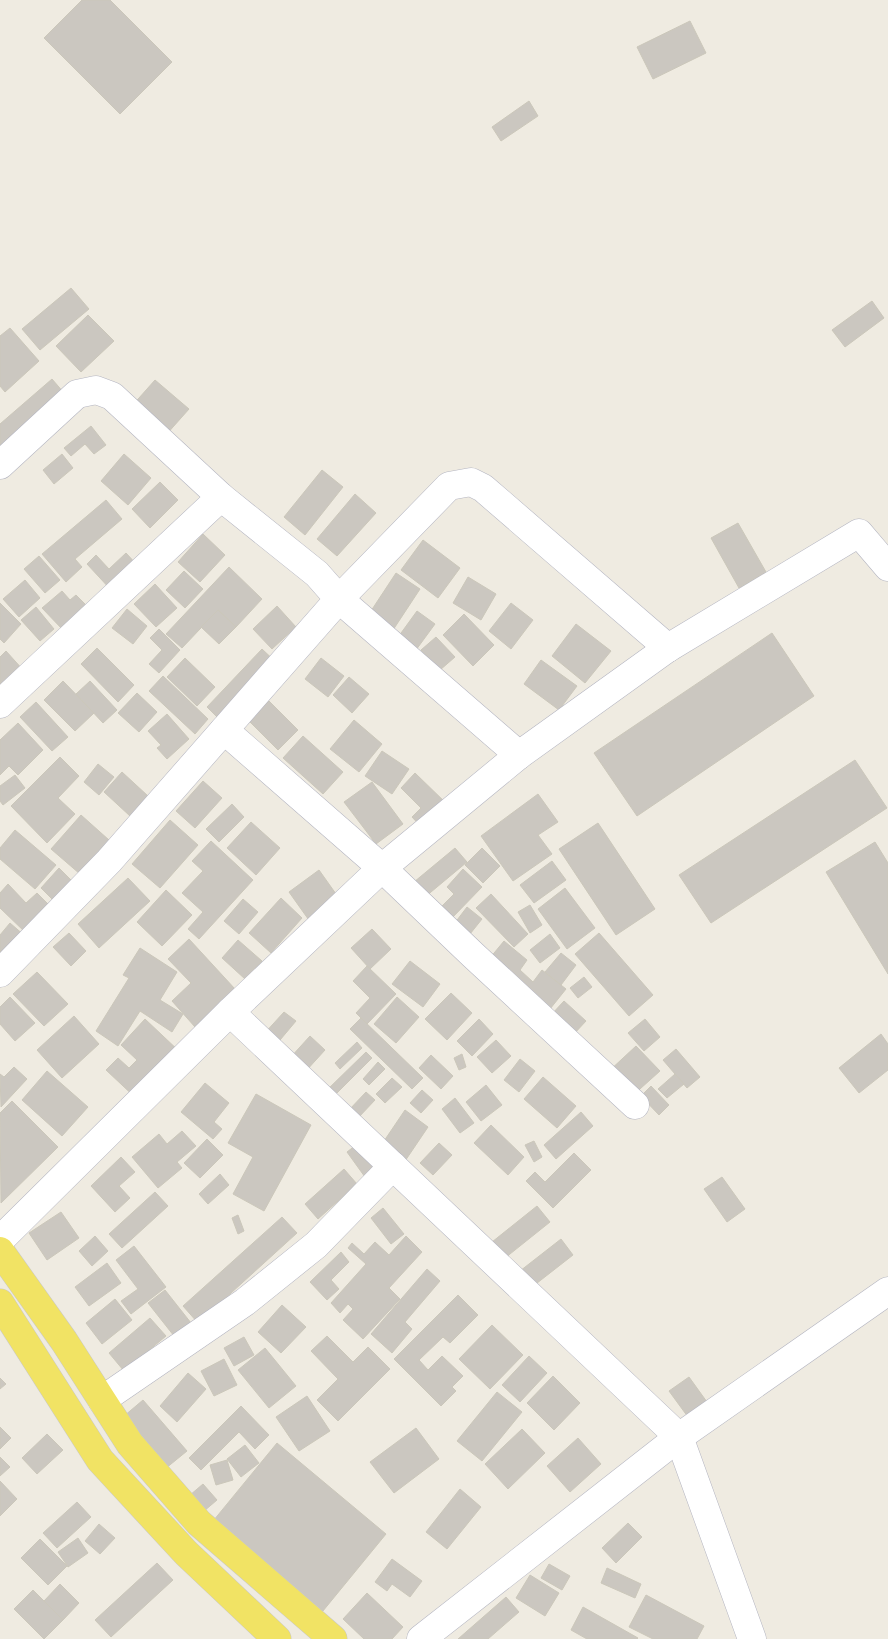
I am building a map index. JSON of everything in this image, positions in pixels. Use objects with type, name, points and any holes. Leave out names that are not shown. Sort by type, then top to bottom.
[{"type":"main road","points":[[0,1251],[64,1341],[130,1444],[199,1523],[333,1639]]},
{"type":"main road","points":[[2,1310],[100,1460],[186,1553],[277,1639]]},
{"type":"street","points":[[0,465],[77,394],[96,390],[112,396],[221,497],[310,568],[339,599],[519,755]]},
{"type":"street","points":[[0,973],[109,862],[339,599],[449,486],[471,482],[483,488],[668,648]]},
{"type":"street","points":[[0,704],[221,497]]},
{"type":"street","points":[[0,1240],[230,1012],[382,868],[519,755],[668,648],[859,533],[888,567]]},
{"type":"street","points":[[224,730],[382,868],[635,1105]]},
{"type":"street","points":[[230,1012],[679,1437],[752,1639]]},
{"type":"street","points":[[102,1400],[245,1302],[295,1262],[316,1245],[393,1166]]},
{"type":"street","points":[[421,1639],[679,1437],[888,1291]]},
{"type":"building","points":[[82,0],[110,0],[172,62],[120,114],[44,38]]},
{"type":"building","points":[[690,21],[706,53],[653,79],[637,47]]},
{"type":"building","points":[[529,101],[538,116],[501,141],[492,127]]},
{"type":"building","points":[[71,288],[89,309],[40,350],[22,329]]},
{"type":"building","points":[[872,301],[884,318],[845,347],[832,330]]},
{"type":"building","points":[[88,315],[114,341],[81,372],[56,346]]},
{"type":"building","points":[[10,328],[39,361],[5,392],[0,386],[0,336]]},
{"type":"building","points":[[52,379],[64,393],[0,449],[0,424]]},
{"type":"building","points":[[155,380],[189,409],[165,436],[131,407]]},
{"type":"building","points":[[91,426],[106,445],[94,454],[85,444],[71,456],[64,448]]},
{"type":"building","points":[[62,454],[73,468],[54,484],[43,470]]},
{"type":"building","points":[[124,454],[151,478],[128,505],[101,481]]},
{"type":"building","points":[[322,470],[343,487],[305,535],[284,517]]},
{"type":"building","points":[[160,482],[178,500],[150,528],[132,509]]},
{"type":"building","points":[[355,494],[376,513],[337,556],[317,539]]},
{"type":"building","points":[[106,500],[122,519],[75,559],[82,567],[66,582],[42,554]]},
{"type":"building","points":[[738,523],[766,572],[739,588],[711,538]]},
{"type":"building","points":[[203,534],[225,555],[200,582],[178,562]]},
{"type":"building","points":[[423,540],[460,568],[438,598],[401,570]]},
{"type":"building","points":[[126,553],[138,566],[112,591],[87,564],[96,555],[109,569]]},
{"type":"building","points":[[39,556],[60,580],[45,593],[24,569]]},
{"type":"building","points":[[229,567],[262,599],[236,627],[218,610],[182,648],[166,634]]},
{"type":"building","points":[[184,571],[203,589],[185,608],[166,590]]},
{"type":"building","points":[[396,573],[420,589],[393,630],[369,614]]},
{"type":"building","points":[[468,577],[496,594],[481,620],[453,603]]},
{"type":"building","points":[[25,580],[40,598],[19,617],[3,599]]},
{"type":"building","points":[[155,584],[177,608],[156,627],[134,604]]},
{"type":"building","points":[[62,591],[70,600],[76,595],[88,607],[63,630],[42,608]]},
{"type":"building","points":[[0,603],[21,624],[4,643],[0,639]]},
{"type":"building","points":[[511,603],[533,620],[511,649],[489,631]]},
{"type":"building","points":[[277,606],[296,627],[272,649],[253,629]]},
{"type":"building","points":[[36,607],[54,629],[40,641],[21,620]]},
{"type":"building","points":[[127,609],[147,626],[133,644],[112,628]]},
{"type":"building","points":[[218,610],[236,627],[219,644],[201,627]]},
{"type":"building","points":[[417,611],[435,624],[413,654],[396,640]]},
{"type":"building","points":[[464,614],[494,645],[473,666],[443,635]]},
{"type":"building","points":[[576,624],[611,651],[585,683],[552,656]]},
{"type":"building","points":[[159,629],[180,650],[159,673],[149,664],[162,650],[150,638]]},
{"type":"building","points":[[772,633],[814,696],[637,816],[594,753]]},
{"type":"building","points":[[436,637],[455,657],[440,670],[421,650]]},
{"type":"building","points":[[97,648],[134,685],[118,702],[81,664]]},
{"type":"building","points":[[262,649],[279,665],[223,723],[207,707]]},
{"type":"building","points":[[6,651],[24,671],[0,693],[0,657]]},
{"type":"building","points":[[185,658],[215,687],[197,706],[167,677]]},
{"type":"building","points":[[321,658],[344,676],[328,697],[305,679]]},
{"type":"building","points":[[541,660],[577,686],[559,710],[524,684]]},
{"type":"building","points":[[163,676],[208,719],[195,734],[149,691]]},
{"type":"building","points":[[349,677],[369,694],[352,713],[333,695]]},
{"type":"building","points":[[63,681],[94,713],[75,731],[44,700]]},
{"type":"building","points":[[90,681],[117,710],[103,723],[76,694]]},
{"type":"building","points":[[137,693],[157,712],[139,732],[118,713]]},
{"type":"building","points":[[269,701],[298,730],[278,750],[249,721]]},
{"type":"building","points":[[36,702],[68,737],[52,751],[20,717]]},
{"type":"building","points":[[167,714],[189,739],[167,759],[157,748],[161,745],[148,731]]},
{"type":"building","points":[[354,720],[382,744],[359,772],[330,749]]},
{"type":"building","points":[[18,723],[43,750],[18,775],[9,766],[0,775],[0,740]]},
{"type":"building","points":[[303,736],[343,772],[323,794],[283,758]]},
{"type":"building","points":[[382,751],[409,769],[392,794],[365,776]]},
{"type":"building","points":[[60,757],[79,776],[58,798],[75,814],[47,843],[11,806]]},
{"type":"building","points":[[855,760],[887,808],[711,923],[679,875]]},
{"type":"building","points":[[98,764],[114,777],[99,795],[84,782]]},
{"type":"building","points":[[122,772],[148,796],[130,816],[104,792]]},
{"type":"building","points":[[415,773],[449,806],[425,831],[412,817],[421,808],[401,788]]},
{"type":"building","points":[[15,775],[25,788],[3,805],[0,801],[0,786]]},
{"type":"building","points":[[203,781],[222,798],[195,828],[176,811]]},
{"type":"building","points":[[372,782],[403,824],[376,844],[344,802]]},
{"type":"building","points":[[538,794],[558,822],[538,835],[552,854],[513,881],[481,836]]},
{"type":"building","points":[[232,804],[244,817],[219,842],[206,829]]},
{"type":"building","points":[[81,815],[109,840],[80,874],[51,849]]},
{"type":"building","points":[[170,820],[198,845],[160,888],[132,864]]},
{"type":"building","points":[[251,822],[280,848],[256,875],[227,848]]},
{"type":"building","points":[[598,823],[655,909],[616,935],[559,849]]},
{"type":"building","points":[[15,830],[56,865],[35,889],[0,859],[0,848]]},
{"type":"building","points":[[211,841],[253,880],[199,939],[188,929],[203,912],[182,893],[203,871],[192,861]]},
{"type":"building","points":[[875,842],[888,863],[888,974],[826,872]]},
{"type":"building","points":[[455,848],[467,862],[425,897],[414,882]]},
{"type":"building","points":[[482,848],[500,866],[483,883],[465,865]]},
{"type":"building","points":[[552,861],[566,880],[534,903],[520,885]]},
{"type":"building","points":[[59,868],[75,884],[57,904],[41,888]]},
{"type":"building","points":[[463,869],[482,887],[451,919],[440,908],[454,894],[447,887]]},
{"type":"building","points":[[319,870],[341,901],[311,923],[289,892]]},
{"type":"building","points":[[128,878],[150,901],[99,948],[78,924]]},
{"type":"building","points":[[8,884],[26,903],[37,893],[52,908],[27,934],[0,908],[0,893]]},
{"type":"building","points":[[565,888],[595,928],[567,949],[538,909]]},
{"type":"building","points":[[166,890],[192,915],[162,946],[137,922]]},
{"type":"building","points":[[491,894],[528,934],[514,947],[476,908]]},
{"type":"building","points":[[281,898],[302,918],[271,953],[249,933]]},
{"type":"building","points":[[243,899],[258,912],[239,934],[224,921]]},
{"type":"building","points":[[530,905],[542,925],[530,933],[518,912]]},
{"type":"building","points":[[467,907],[482,919],[466,939],[451,928]]},
{"type":"building","points":[[10,923],[25,936],[7,957],[0,951],[0,935]]},
{"type":"building","points":[[372,929],[391,949],[370,969],[351,948]]},
{"type":"building","points":[[69,933],[86,951],[71,966],[53,947]]},
{"type":"building","points":[[599,933],[653,995],[629,1016],[575,954]]},
{"type":"building","points":[[550,934],[560,948],[540,963],[530,950]]},
{"type":"building","points":[[189,939],[235,989],[195,1027],[172,1001],[191,983],[168,959]]},
{"type":"building","points":[[238,940],[262,961],[245,979],[222,958]]},
{"type":"building","points":[[504,941],[527,960],[520,970],[533,982],[542,970],[566,989],[546,1014],[485,964]]},
{"type":"building","points":[[140,948],[177,972],[160,1000],[183,1014],[172,1032],[140,1011],[118,1046],[96,1031],[129,978],[123,975]]},
{"type":"building","points":[[561,953],[576,965],[561,985],[545,972]]},
{"type":"building","points":[[410,961],[440,984],[423,1007],[392,984]]},
{"type":"building","points":[[367,966],[396,994],[367,1024],[356,1013],[370,998],[353,981]]},
{"type":"building","points":[[37,972],[68,1004],[44,1026],[13,994]]},
{"type":"building","points":[[584,977],[592,987],[578,998],[570,988]]},
{"type":"building","points":[[451,993],[472,1013],[447,1040],[425,1019]]},
{"type":"building","points":[[10,997],[35,1023],[15,1041],[0,1024],[0,1007]]},
{"type":"building","points":[[397,997],[419,1017],[396,1043],[374,1024]]},
{"type":"building","points":[[564,1001],[586,1021],[573,1035],[551,1015]]},
{"type":"building","points":[[284,1012],[296,1021],[275,1046],[263,1035]]},
{"type":"building","points":[[74,1016],[99,1044],[62,1078],[37,1050]]},
{"type":"building","points":[[361,1018],[423,1078],[412,1089],[350,1029]]},
{"type":"building","points":[[145,1019],[181,1053],[138,1100],[106,1070],[118,1058],[129,1068],[137,1060],[121,1045]]},
{"type":"building","points":[[479,1019],[493,1034],[472,1056],[457,1041]]},
{"type":"building","points":[[645,1019],[660,1037],[644,1051],[628,1033]]},
{"type":"building","points":[[881,1034],[888,1044],[888,1070],[859,1093],[839,1068]]},
{"type":"building","points":[[310,1036],[325,1050],[305,1072],[290,1058]]},
{"type":"building","points":[[496,1040],[511,1056],[492,1073],[477,1057]]},
{"type":"building","points":[[357,1042],[362,1048],[340,1069],[335,1063]]},
{"type":"building","points":[[636,1046],[660,1071],[631,1097],[608,1072]]},
{"type":"building","points":[[676,1049],[700,1077],[687,1088],[663,1060]]},
{"type":"building","points":[[366,1052],[372,1058],[332,1098],[326,1091]]},
{"type":"building","points":[[462,1054],[466,1067],[459,1070],[454,1058]]},
{"type":"building","points":[[431,1055],[453,1076],[441,1089],[419,1068]]},
{"type":"building","points":[[520,1059],[535,1071],[519,1092],[504,1080]]},
{"type":"building","points":[[378,1062],[385,1069],[369,1085],[363,1079]]},
{"type":"building","points":[[14,1067],[27,1079],[1,1107],[0,1074],[4,1077]]},
{"type":"building","points":[[47,1071],[88,1107],[62,1136],[22,1100]]},
{"type":"building","points":[[675,1074],[684,1084],[667,1098],[658,1089]]},
{"type":"building","points":[[543,1077],[576,1106],[557,1128],[524,1099]]},
{"type":"building","points":[[392,1078],[402,1087],[385,1103],[376,1094]]},
{"type":"building","points":[[205,1083],[229,1103],[214,1122],[222,1129],[213,1139],[181,1112]]},
{"type":"building","points":[[486,1085],[502,1105],[481,1121],[466,1102]]},
{"type":"building","points":[[651,1086],[669,1105],[659,1115],[641,1096]]},
{"type":"building","points":[[422,1090],[433,1100],[421,1113],[410,1103]]},
{"type":"building","points":[[366,1092],[375,1100],[358,1118],[349,1110]]},
{"type":"building","points":[[256,1094],[311,1125],[264,1211],[233,1194],[253,1157],[228,1143]]},
{"type":"building","points":[[455,1098],[474,1123],[460,1133],[442,1109]]},
{"type":"building","points":[[12,1101],[58,1147],[1,1203],[0,1113]]},
{"type":"building","points":[[405,1110],[428,1127],[403,1164],[380,1147]]},
{"type":"building","points":[[581,1112],[593,1126],[556,1159],[544,1145]]},
{"type":"building","points":[[491,1125],[524,1157],[508,1175],[474,1143]]},
{"type":"building","points":[[182,1131],[196,1146],[177,1162],[182,1168],[158,1188],[132,1157],[159,1134],[167,1144]]},
{"type":"building","points":[[207,1139],[223,1155],[200,1178],[184,1163]]},
{"type":"building","points":[[534,1141],[542,1157],[534,1162],[525,1145]]},
{"type":"building","points":[[439,1143],[452,1155],[433,1175],[420,1163]]},
{"type":"building","points":[[356,1145],[375,1170],[365,1177],[347,1152]]},
{"type":"building","points":[[574,1153],[591,1170],[553,1208],[526,1181],[535,1172],[545,1182]]},
{"type":"building","points":[[121,1157],[135,1172],[119,1186],[130,1198],[115,1212],[91,1186]]},
{"type":"building","points":[[344,1169],[357,1184],[318,1219],[305,1204]]},
{"type":"building","points":[[220,1174],[229,1185],[208,1204],[199,1194]]},
{"type":"building","points":[[722,1177],[745,1209],[727,1222],[704,1189]]},
{"type":"building","points":[[155,1192],[168,1206],[122,1248],[109,1234]]},
{"type":"building","points":[[537,1206],[550,1222],[505,1258],[492,1242]]},
{"type":"building","points":[[383,1208],[404,1234],[391,1244],[371,1218]]},
{"type":"building","points":[[61,1212],[79,1238],[47,1260],[29,1233]]},
{"type":"building","points":[[238,1215],[244,1231],[238,1234],[232,1218]]},
{"type":"building","points":[[282,1217],[297,1233],[198,1323],[183,1306]]},
{"type":"building","points":[[95,1236],[108,1251],[92,1266],[79,1251]]},
{"type":"building","points":[[406,1236],[422,1252],[389,1288],[400,1299],[363,1339],[343,1320],[353,1309],[348,1304],[340,1313],[331,1303],[366,1264],[348,1248],[352,1243],[364,1254],[375,1242],[389,1255]]},
{"type":"building","points":[[561,1239],[573,1255],[532,1287],[520,1271]]},
{"type":"building","points":[[134,1246],[166,1287],[131,1314],[121,1301],[138,1289],[116,1260]]},
{"type":"building","points":[[341,1252],[349,1262],[331,1280],[339,1289],[327,1300],[310,1282]]},
{"type":"building","points":[[107,1263],[121,1283],[89,1306],[75,1287]]},
{"type":"building","points":[[427,1269],[440,1281],[405,1322],[412,1329],[392,1353],[371,1334]]},
{"type":"building","points":[[165,1290],[195,1328],[178,1341],[148,1303]]},
{"type":"building","points":[[458,1295],[478,1315],[450,1343],[443,1337],[419,1360],[428,1370],[442,1356],[463,1376],[452,1387],[456,1391],[441,1406],[394,1359]]},
{"type":"building","points":[[115,1299],[132,1320],[102,1344],[86,1323]]},
{"type":"building","points":[[282,1305],[306,1327],[281,1353],[258,1332]]},
{"type":"building","points":[[150,1318],[166,1336],[124,1371],[109,1353]]},
{"type":"building","points":[[492,1325],[523,1355],[490,1389],[459,1359]]},
{"type":"building","points":[[327,1336],[353,1362],[368,1347],[390,1369],[338,1421],[317,1400],[338,1379],[311,1351]]},
{"type":"building","points":[[244,1337],[254,1355],[234,1366],[224,1348]]},
{"type":"building","points":[[265,1348],[296,1386],[269,1408],[238,1370]]},
{"type":"building","points":[[529,1356],[547,1373],[520,1402],[502,1385]]},
{"type":"building","points":[[224,1359],[237,1385],[214,1396],[201,1371]]},
{"type":"building","points":[[188,1373],[206,1389],[177,1422],[160,1406]]},
{"type":"building","points":[[553,1376],[580,1403],[554,1430],[527,1403]]},
{"type":"building","points":[[689,1377],[707,1402],[688,1417],[669,1391]]},
{"type":"building","points":[[0,1378],[6,1384],[0,1389]]},
{"type":"building","points":[[497,1392],[522,1412],[482,1461],[457,1441]]},
{"type":"building","points":[[307,1396],[330,1431],[299,1451],[276,1417]]},
{"type":"building","points":[[143,1400],[187,1451],[160,1473],[117,1422]]},
{"type":"building","points":[[241,1406],[269,1435],[255,1449],[239,1432],[201,1470],[189,1458]]},
{"type":"building","points":[[0,1427],[11,1438],[0,1449]]},
{"type":"building","points":[[416,1428],[439,1459],[394,1493],[370,1462]]},
{"type":"building","points":[[522,1429],[545,1453],[508,1489],[485,1464]]},
{"type":"building","points":[[47,1434],[63,1450],[37,1474],[22,1458]]},
{"type":"building","points":[[578,1438],[601,1464],[570,1492],[547,1466]]},
{"type":"building","points":[[277,1443],[386,1534],[318,1617],[209,1526]]},
{"type":"building","points":[[245,1445],[259,1463],[241,1477],[227,1459]]},
{"type":"building","points":[[0,1457],[10,1467],[0,1476]]},
{"type":"building","points":[[227,1460],[233,1480],[216,1485],[210,1465]]},
{"type":"building","points":[[0,1481],[17,1499],[0,1516]]},
{"type":"building","points":[[203,1484],[217,1500],[197,1517],[183,1501]]},
{"type":"building","points":[[460,1489],[481,1507],[447,1549],[426,1532]]},
{"type":"building","points":[[77,1502],[91,1517],[57,1548],[43,1533]]},
{"type":"building","points":[[628,1523],[642,1537],[616,1563],[602,1548]]},
{"type":"building","points":[[99,1524],[115,1538],[100,1554],[85,1541]]},
{"type":"building","points":[[78,1538],[88,1553],[68,1567],[58,1552]]},
{"type":"building","points":[[40,1539],[67,1566],[48,1585],[21,1558]]},
{"type":"building","points":[[392,1559],[422,1581],[410,1597],[392,1584],[387,1591],[375,1582]]},
{"type":"building","points":[[157,1563],[173,1580],[111,1637],[95,1620]]},
{"type":"building","points":[[549,1564],[570,1576],[562,1590],[541,1578]]},
{"type":"building","points":[[607,1568],[641,1584],[635,1598],[601,1583]]},
{"type":"building","points":[[530,1575],[559,1593],[545,1616],[516,1598]]},
{"type":"building","points":[[60,1584],[79,1603],[63,1620],[44,1601]]},
{"type":"building","points":[[33,1590],[63,1620],[44,1639],[14,1609]]},
{"type":"building","points":[[367,1593],[403,1627],[392,1639],[364,1639],[343,1619]]},
{"type":"building","points":[[646,1595],[704,1626],[697,1639],[653,1639],[629,1627]]},
{"type":"building","points":[[506,1597],[519,1612],[488,1639],[458,1639]]},
{"type":"building","points":[[583,1607],[638,1638],[587,1639],[571,1630]]}]
